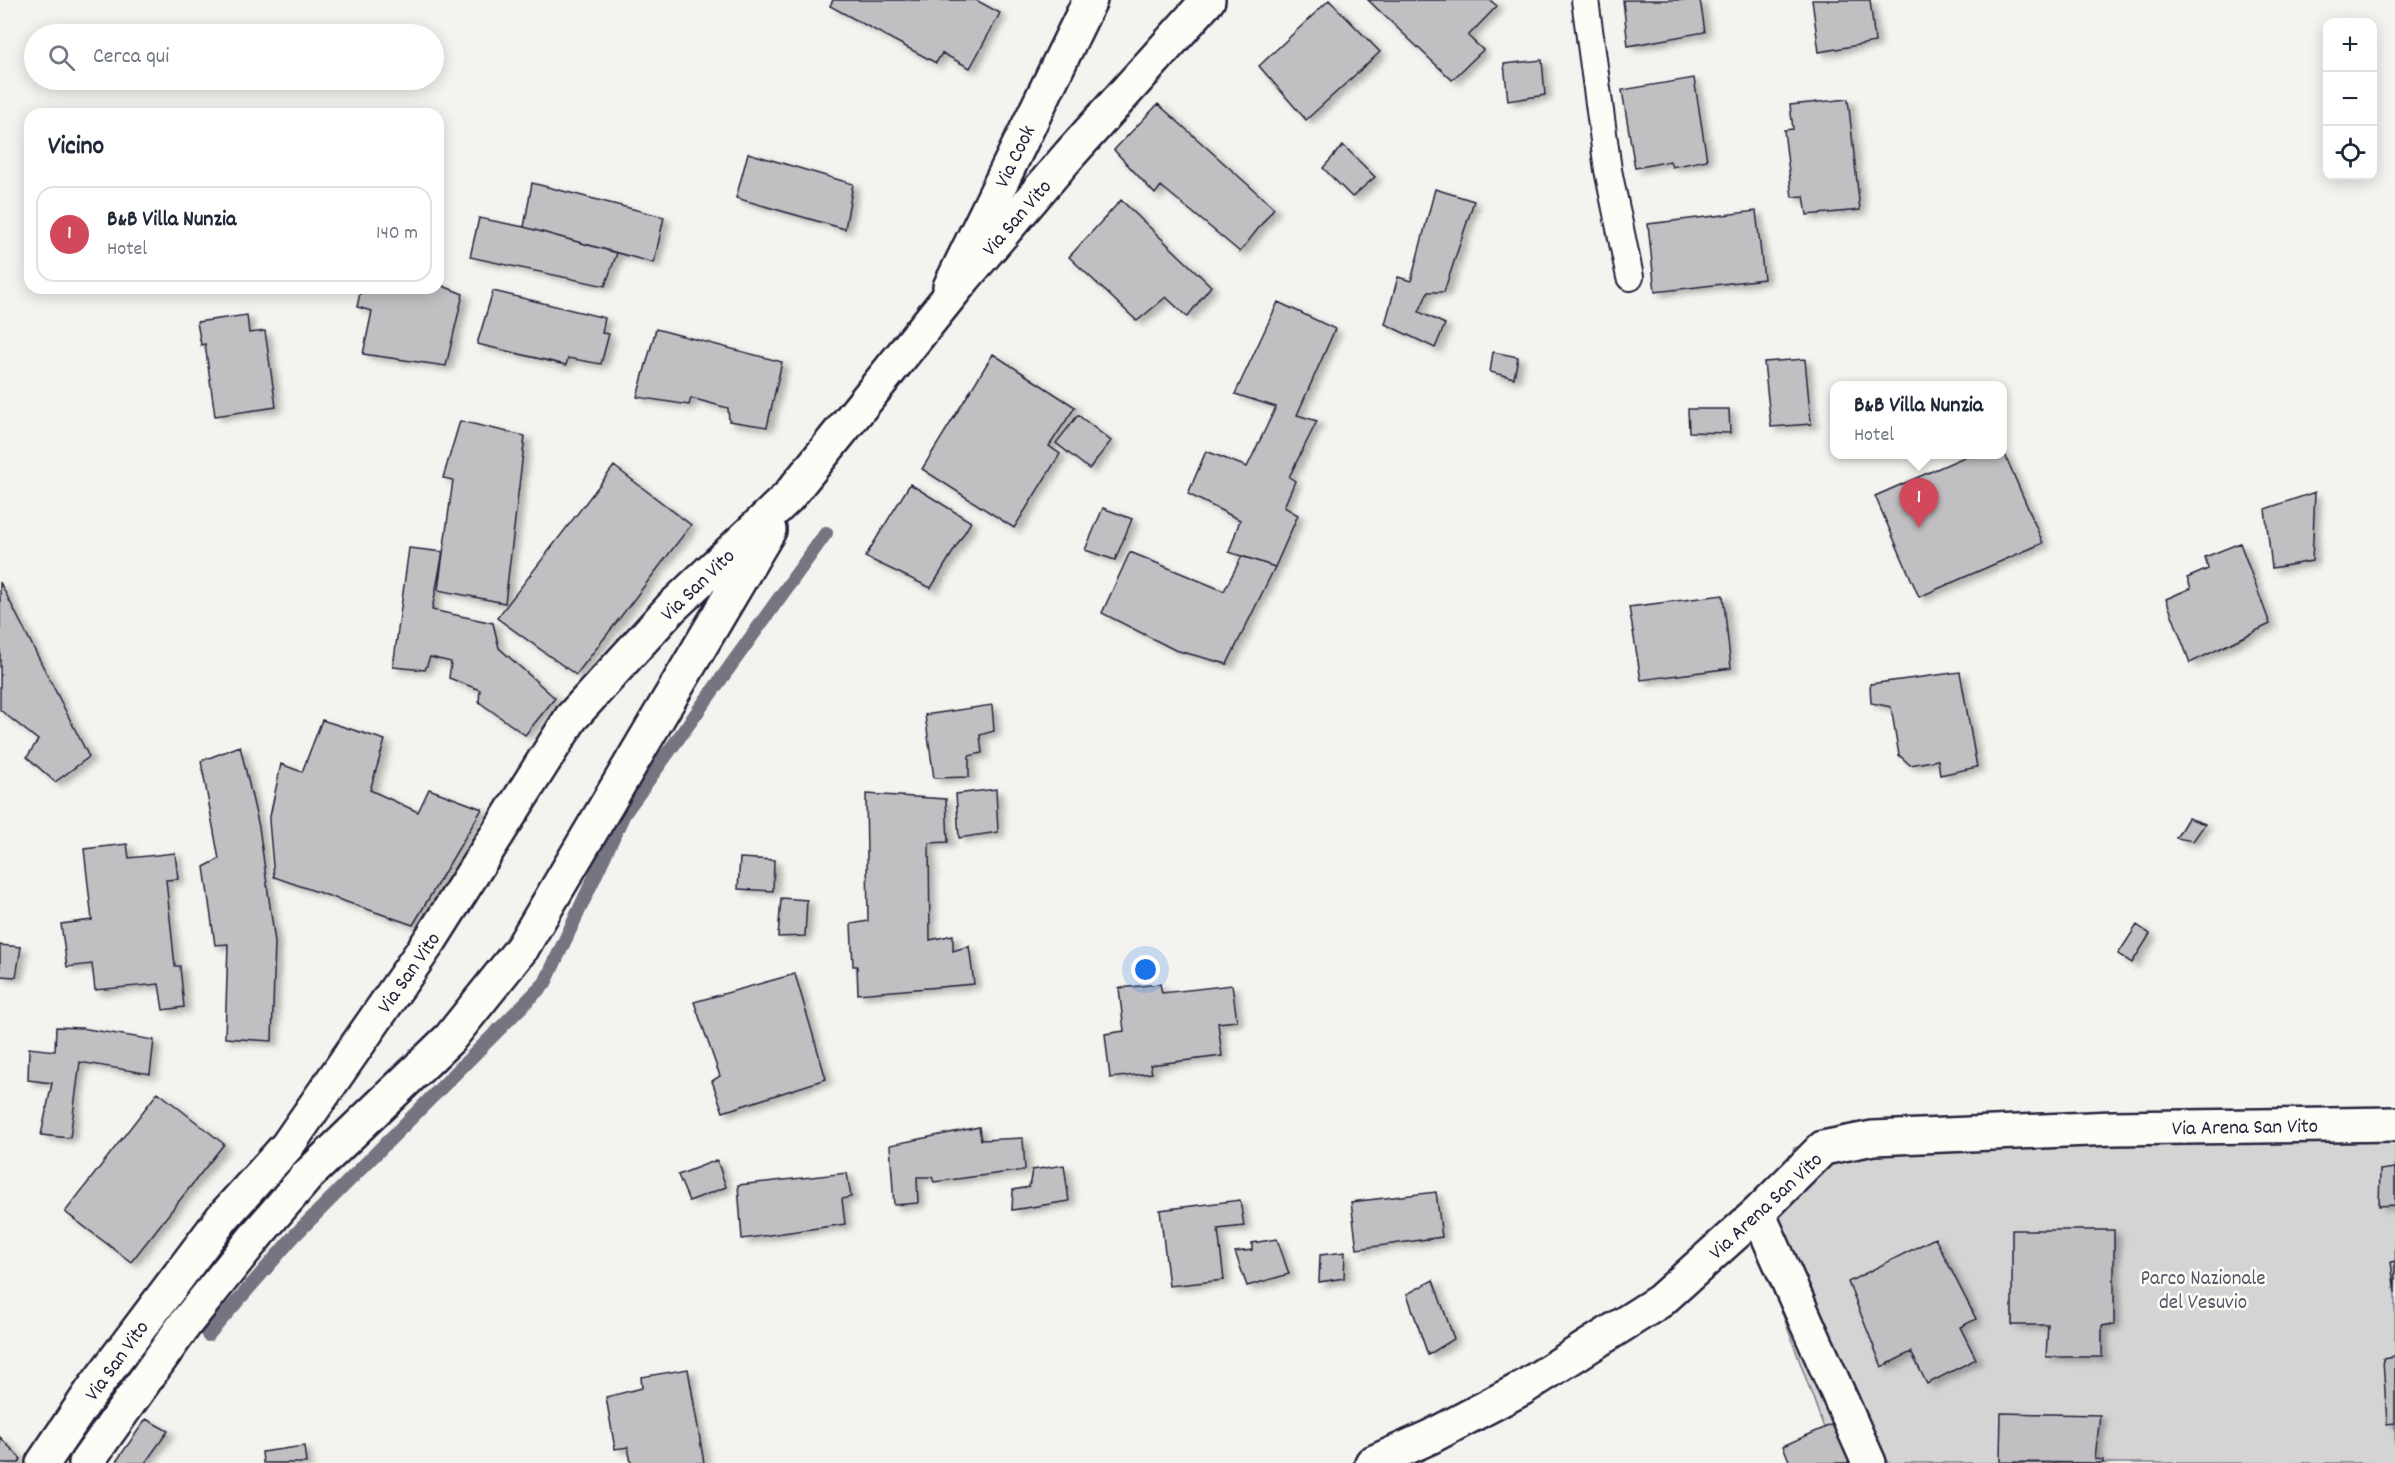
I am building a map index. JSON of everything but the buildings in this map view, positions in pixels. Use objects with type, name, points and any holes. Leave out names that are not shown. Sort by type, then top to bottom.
[{"type":"street","name":"Via Cook","points":[[938,312],[1090,0]]},
{"type":"street","name":"Via San Vito","points":[[43,1463],[92,1391],[223,1217],[287,1146],[437,929],[571,718],[671,608],[788,497],[1070,154],[1208,0]]},
{"type":"street","name":"Via San Vito","points":[[86,1463],[185,1324],[259,1232],[308,1175],[450,1038],[522,948],[788,497]]},
{"type":"street","name":"Via Arena San Vito","points":[[1372,1463],[1430,1437],[1521,1389],[1660,1301],[1758,1213],[1823,1148],[1873,1138],[2113,1128],[2395,1124]]},
{"type":"street","points":[[1758,1213],[1869,1463]]},
{"type":"lane","points":[[1585,0],[1608,170],[1630,277]]},
{"type":"green space","name":"Parco Nazionale del Vesuvio","points":[[2395,1110],[2395,1463],[1862,1463],[1842,1419],[1824,1428],[1761,1255],[1794,1148],[1880,1123]]},
{"type":"waterway","points":[[208,1335],[295,1235],[545,983],[624,814],[826,533]]},
{"type":"place","name":"B&B Villa Nunzia","points":[[1919,528]]}]
